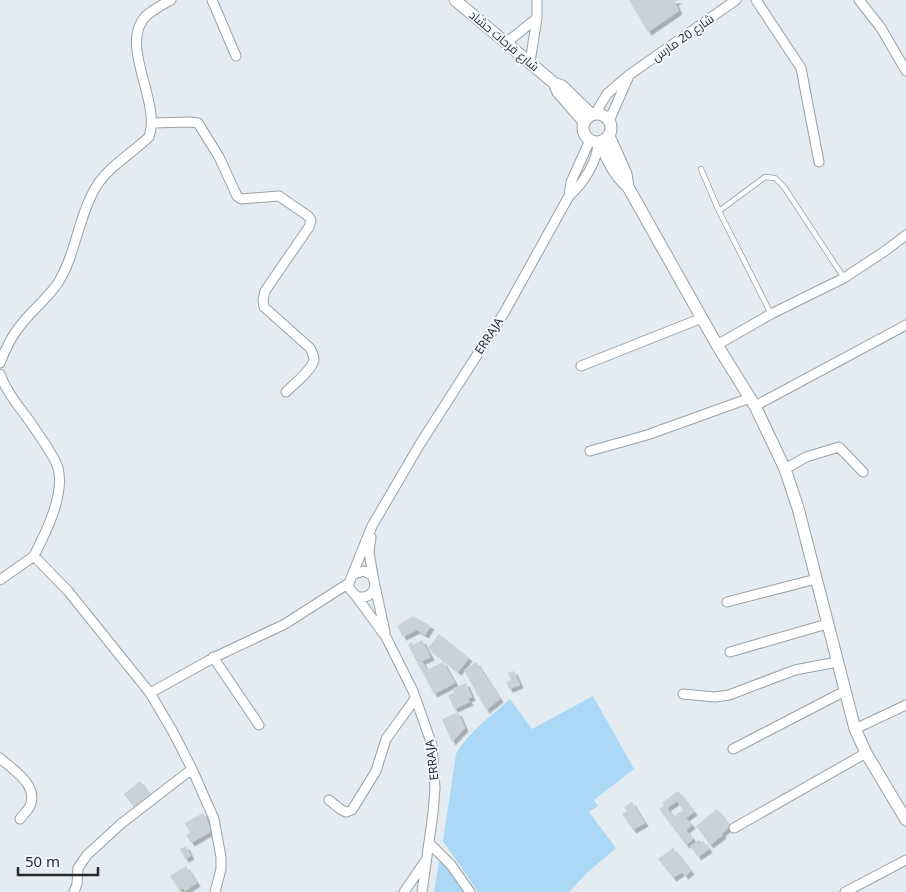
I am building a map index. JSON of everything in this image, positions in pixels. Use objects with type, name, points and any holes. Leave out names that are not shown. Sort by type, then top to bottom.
[{"type":"main road","name":"شارع فرحات حشاد","points":[[455,0],[554,83],[562,86],[590,117]]},
{"type":"main road","points":[[599,140],[611,128],[609,121],[603,115],[590,117],[583,130],[599,140],[619,179],[628,187],[717,345],[752,402],[785,469],[798,508],[856,729],[866,753],[906,820]]},
{"type":"street","points":[[0,363],[19,326],[53,291],[64,272],[90,199],[98,185],[108,173],[149,137],[152,123],[151,112],[137,51],[136,36],[140,25],[147,15],[171,0]]},
{"type":"street","points":[[212,0],[236,56]]},
{"type":"street","points":[[530,62],[537,18],[537,0]]},
{"type":"street","name":"شارع 20 مارس","points":[[590,117],[607,94],[629,75],[736,0]]},
{"type":"street","points":[[756,0],[801,68],[819,162]]},
{"type":"street","points":[[859,0],[881,28],[906,71]]},
{"type":"street","points":[[506,43],[537,18]]},
{"type":"street","points":[[609,121],[629,75]]},
{"type":"street","points":[[152,123],[198,123],[219,157],[237,196],[241,200],[279,196],[311,220],[309,227],[265,291],[263,300],[264,307],[310,348],[313,354],[314,361],[286,392]]},
{"type":"street","name":"ERRAJA","points":[[372,526],[420,444],[504,313],[569,196],[571,182],[599,140]]},
{"type":"street","points":[[717,345],[771,314],[844,278],[906,235]]},
{"type":"street","points":[[581,366],[702,318]]},
{"type":"street","points":[[590,451],[752,402],[906,326]]},
{"type":"street","points":[[0,374],[7,392],[36,430],[58,468],[58,496],[49,525],[34,556],[0,580]]},
{"type":"street","points":[[785,469],[806,457],[839,447],[863,472]]},
{"type":"street","points":[[150,693],[213,658],[285,624],[349,583],[372,526]]},
{"type":"street","points":[[372,526],[369,552],[386,637]]},
{"type":"street","points":[[34,556],[68,592],[150,693],[192,769],[214,819],[218,837],[221,869],[216,892]]},
{"type":"street","points":[[354,574],[364,571],[373,576]]},
{"type":"street","points":[[728,602],[816,579]]},
{"type":"street","points":[[349,583],[354,594],[386,637]]},
{"type":"street","points":[[322,601],[354,594],[366,597],[374,591],[375,586]]},
{"type":"street","points":[[730,652],[827,624]]},
{"type":"street","name":"ERRAJA","points":[[386,637],[415,699],[432,745],[435,788],[422,892]]},
{"type":"street","points":[[213,658],[260,725]]},
{"type":"street","points":[[683,694],[715,697],[729,695],[795,670],[838,662]]},
{"type":"street","points":[[733,749],[845,691]]},
{"type":"street","points":[[329,800],[346,812],[352,810],[376,771],[386,739],[415,699]]},
{"type":"street","points":[[856,729],[906,705]]},
{"type":"street","points":[[734,828],[866,753]]},
{"type":"street","points":[[0,758],[26,781],[32,792],[30,805],[20,819]]},
{"type":"street","points":[[74,892],[77,884],[78,868],[88,856],[122,823],[192,769]]},
{"type":"street","points":[[429,843],[451,865],[470,892]]},
{"type":"street","points":[[404,892],[426,860]]},
{"type":"street","points":[[845,892],[906,860]]},
{"type":"lane","points":[[701,168],[719,211],[771,314]]},
{"type":"lane","points":[[719,211],[765,177],[775,178],[784,187],[844,278]]},
{"type":"shaded area","points":[[593,696],[634,769],[594,800],[598,806],[589,812],[616,848],[588,872],[569,892],[478,892],[443,841],[456,754],[474,731],[510,699],[532,729]]},
{"type":"shaded area","points":[[439,862],[445,863],[465,892],[434,892]]},
{"type":"building","points":[[629,0],[679,0],[675,2],[679,11],[648,32]]},
{"type":"building","points":[[413,616],[431,626],[425,635],[417,630],[403,637],[397,626]]},
{"type":"building","points":[[439,634],[469,658],[458,672],[428,648]]},
{"type":"building","points":[[422,640],[431,657],[422,661],[427,670],[443,662],[455,683],[434,694],[408,645],[412,642],[413,645]]},
{"type":"building","points":[[476,662],[500,699],[486,710],[464,670]]},
{"type":"building","points":[[514,671],[520,685],[509,689],[506,682],[511,680],[508,673]]},
{"type":"building","points":[[466,683],[472,697],[468,699],[470,702],[454,709],[448,695],[454,693],[453,689]]},
{"type":"building","points":[[458,712],[465,728],[452,742],[442,719]]},
{"type":"building","points":[[140,781],[151,797],[135,809],[124,794]]},
{"type":"building","points":[[678,791],[694,812],[686,818],[692,825],[686,830],[693,839],[686,845],[659,809],[664,806],[662,803]],"holes":[[[677,801],[683,810],[673,817],[667,808]]]},
{"type":"building","points":[[632,802],[645,823],[633,830],[622,814],[627,811],[624,807]]},
{"type":"building","points":[[717,809],[730,826],[722,833],[723,835],[710,845],[696,826]]},
{"type":"building","points":[[203,813],[212,831],[191,843],[186,835],[190,833],[185,823]]},
{"type":"building","points":[[699,840],[703,841],[709,849],[698,857],[690,846]]},
{"type":"building","points":[[186,846],[191,856],[185,859],[180,849]]},
{"type":"building","points":[[673,848],[691,871],[685,876],[682,872],[673,878],[658,859]]},
{"type":"building","points":[[186,866],[197,883],[185,891],[183,888],[179,890],[170,876]]}]
